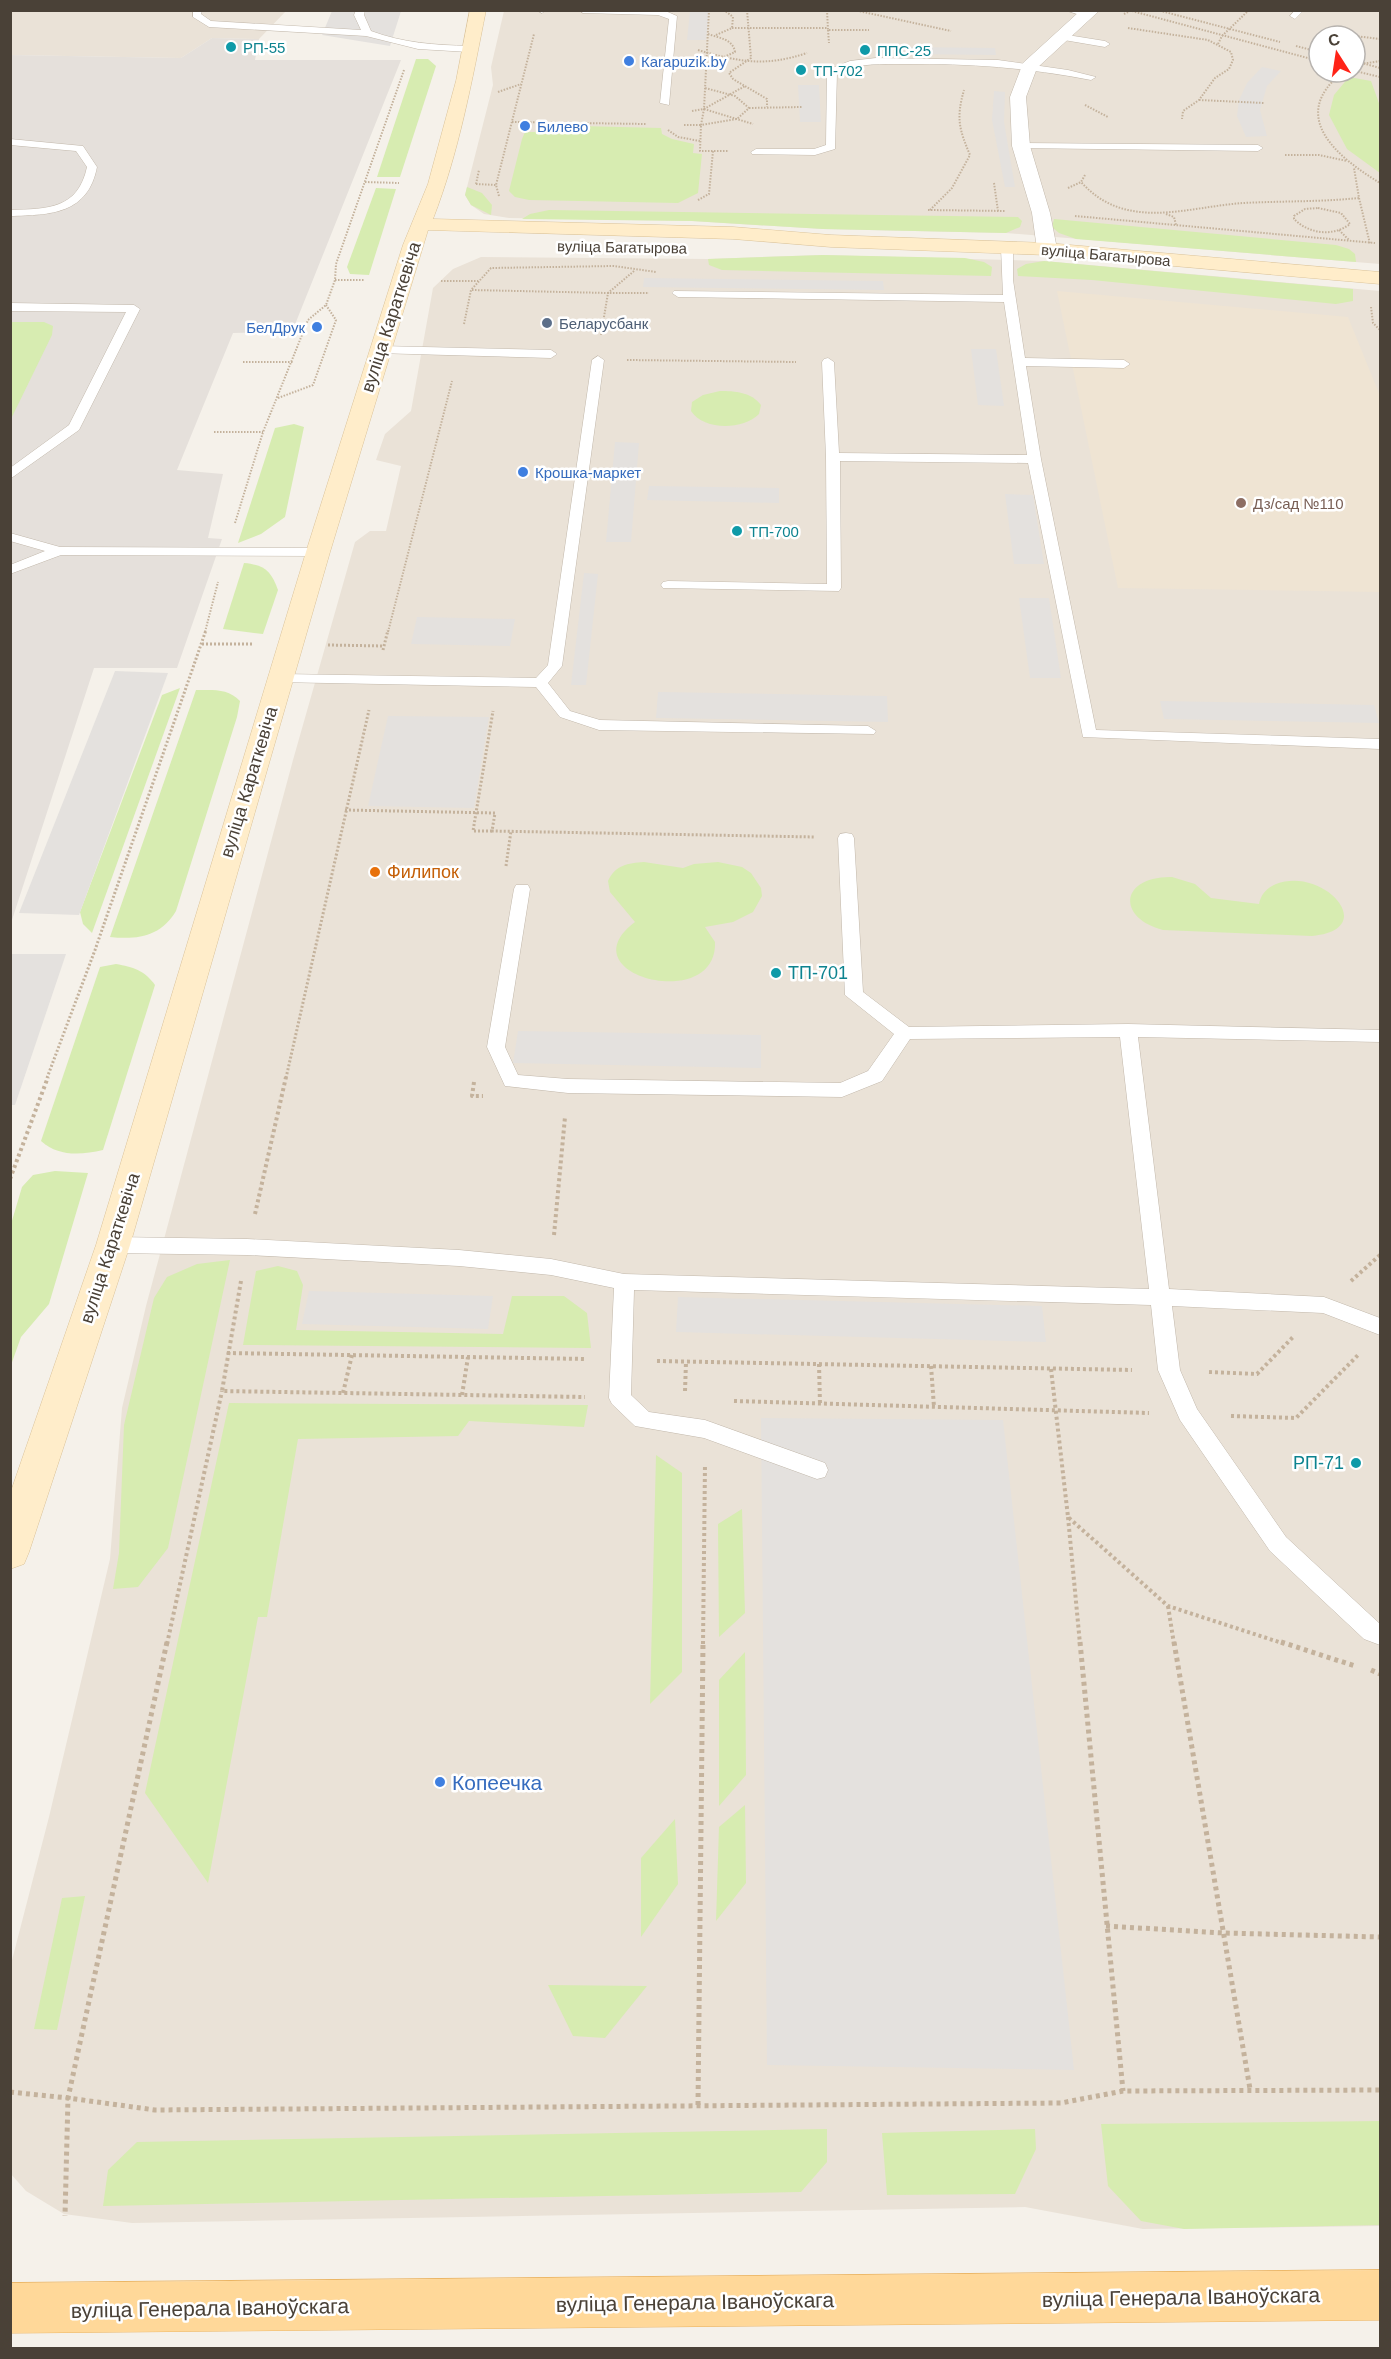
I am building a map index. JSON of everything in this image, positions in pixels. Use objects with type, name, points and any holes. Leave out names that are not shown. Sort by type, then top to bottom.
[{"type":"main road","name":"вуліца Генерала Іваноўскага","points":[[10,2308],[136,2309],[1380,2295]]},
{"type":"street","name":"вуліца Караткевіча","points":[[10,1552],[113,1245],[318,552],[413,245],[436,184],[464,81],[478,10]]},
{"type":"street","points":[[1047,249],[1041,213],[1021,147],[1018,97],[1029,66],[1060,37],[1082,12]]},
{"type":"street","name":"вуліца Багатырова","points":[[420,224],[733,233],[831,241],[1047,249],[1380,278]]},
{"type":"street","name":"вуліца Багатырова","points":[[554,246],[734,248],[831,241]]},
{"type":"street","points":[[413,245],[437,246]]},
{"type":"lane","points":[[198,10],[196,15],[209,24],[367,33],[412,47],[469,49]]},
{"type":"lane","points":[[361,10],[359,15],[367,33]]},
{"type":"lane","points":[[583,10],[659,12],[674,18],[665,103]]},
{"type":"lane","points":[[1060,37],[1105,45]]},
{"type":"lane","points":[[756,152],[815,153],[831,147],[832,70],[852,62],[961,60],[1029,66],[1091,77]]},
{"type":"lane","points":[[10,142],[79,148],[92,167],[88,183],[77,200],[31,213],[10,213]]},
{"type":"lane","points":[[1021,147],[1258,148]]},
{"type":"lane","points":[[1007,248],[1010,299],[1034,459],[1089,734],[1380,744]]},
{"type":"lane","points":[[678,293],[1010,299]]},
{"type":"lane","points":[[10,307],[134,309],[74,427],[10,475]]},
{"type":"lane","points":[[380,350],[552,354]]},
{"type":"lane","points":[[280,679],[540,683],[555,666],[597,360]]},
{"type":"lane","points":[[668,585],[834,588],[833,457],[828,362]]},
{"type":"lane","points":[[1021,362],[1124,364]]},
{"type":"lane","points":[[833,457],[1034,459]]},
{"type":"lane","points":[[10,537],[59,551],[318,552]]},
{"type":"lane","points":[[10,570],[59,551]]},
{"type":"lane","points":[[540,683],[566,714],[599,725],[868,731]]},
{"type":"lane","points":[[846,838],[854,995],[905,1033],[1128,1030],[1380,1036]]},
{"type":"lane","points":[[522,890],[496,1047],[512,1082],[568,1086],[842,1090],[875,1076],[905,1033]]},
{"type":"lane","points":[[1128,1030],[1169,1370],[1188,1414],[1278,1544],[1372,1631],[1380,1635]]},
{"type":"lane","points":[[113,1245],[248,1247],[459,1258],[551,1267],[624,1282],[1161,1297],[1324,1305],[1380,1327]]},
{"type":"lane","points":[[624,1282],[620,1398],[643,1420],[705,1429],[817,1470]]},
{"type":"path","points":[[499,198],[496,185],[541,10]]},
{"type":"path","points":[[709,10],[700,151],[756,152]]},
{"type":"path","points":[[723,10],[733,17],[732,28]]},
{"type":"path","points":[[747,10],[751,58],[729,73],[733,79],[767,99],[767,107]]},
{"type":"path","points":[[827,10],[830,51]]},
{"type":"path","points":[[839,10],[855,11],[950,31],[928,31]]},
{"type":"path","points":[[1157,10],[1307,49]]},
{"type":"path","points":[[1218,44],[1222,36],[1249,10]]},
{"type":"path","points":[[1131,11],[1307,58]]},
{"type":"path","points":[[716,36],[732,28],[873,30]]},
{"type":"path","points":[[1105,45],[1118,30],[1130,28],[1218,44],[1231,52],[1233,60],[1229,69],[1215,78],[1199,100],[1183,111],[1182,118],[1174,121]]},
{"type":"path","points":[[708,34],[734,46],[735,52],[724,57]]},
{"type":"path","points":[[672,41],[745,64],[782,63],[810,52]]},
{"type":"path","points":[[10,1179],[99,939],[202,644],[226,552],[263,432],[308,320],[326,305],[335,280],[336,264],[412,47]]},
{"type":"path","points":[[926,60],[963,82],[965,92],[958,111],[960,130],[970,155],[952,188],[929,210]]},
{"type":"path","points":[[1091,77],[1077,88],[1076,96],[1089,108],[1115,120]]},
{"type":"path","points":[[496,101],[498,91],[522,84]]},
{"type":"path","points":[[1329,84],[1323,89],[1316,114],[1326,141],[1354,168],[1380,183]]},
{"type":"path","points":[[688,111],[704,109],[745,86]]},
{"type":"path","points":[[705,88],[728,94],[749,108],[832,106]]},
{"type":"path","points":[[1199,100],[1264,103]]},
{"type":"path","points":[[678,125],[701,125],[737,119],[749,108]]},
{"type":"path","points":[[512,122],[655,124]]},
{"type":"path","points":[[667,125],[668,130],[678,137],[700,141]]},
{"type":"path","points":[[692,203],[709,194],[713,151]]},
{"type":"path","points":[[1275,156],[1319,155],[1347,161]]},
{"type":"path","points":[[481,164],[476,184],[496,185]]},
{"type":"path","points":[[1354,168],[1370,242],[1370,254]]},
{"type":"path","points":[[1063,191],[1081,182],[1087,171]]},
{"type":"path","points":[[365,182],[399,183]]},
{"type":"path","points":[[1081,182],[1087,190],[1113,206],[1163,212],[1185,213],[1242,203],[1335,201],[1359,198]]},
{"type":"path","points":[[1325,208],[1335,201]]},
{"type":"path","points":[[1325,208],[1344,214],[1350,221],[1348,226],[1339,230],[1311,230],[1299,225],[1294,219],[1299,211],[1325,208]]},
{"type":"path","points":[[918,210],[1041,213],[1380,243]]},
{"type":"path","points":[[1163,212],[1174,217],[1176,225]]},
{"type":"path","points":[[1339,230],[1349,240]]},
{"type":"path","points":[[65,2216],[68,2098],[222,1391],[227,1353],[248,1247],[345,810],[384,646],[460,352],[465,310],[471,290],[491,268],[614,266],[662,272]]},
{"type":"path","points":[[635,270],[608,293],[597,360],[828,362]]},
{"type":"path","points":[[335,280],[369,280]]},
{"type":"path","points":[[441,281],[478,281]]},
{"type":"path","points":[[471,290],[678,293]]},
{"type":"path","points":[[277,399],[313,385],[336,320],[326,305]]},
{"type":"path","points":[[1371,311],[1373,323],[1380,330]]},
{"type":"path","points":[[243,362],[293,362]]},
{"type":"path","points":[[214,432],[263,432]]},
{"type":"path","points":[[202,644],[260,644]]},
{"type":"path","points":[[320,645],[384,646]]},
{"type":"path","points":[[498,683],[473,831],[846,838]]},
{"type":"path","points":[[345,810],[495,813],[492,831]]},
{"type":"path","points":[[551,1267],[568,1086]]},
{"type":"path","points":[[227,1353],[1169,1370],[1257,1374],[1324,1305],[1380,1255]]},
{"type":"path","points":[[730,1401],[1296,1418],[1365,1347]]},
{"type":"path","points":[[344,1394],[352,1355]]},
{"type":"path","points":[[462,1395],[468,1357]]},
{"type":"path","points":[[686,1362],[684,1400],[705,1429],[698,2105]]},
{"type":"path","points":[[819,1364],[820,1404]]},
{"type":"path","points":[[931,1366],[934,1407]]},
{"type":"path","points":[[1051,1369],[1068,1517],[1106,1926],[1124,2091]]},
{"type":"path","points":[[222,1391],[620,1398]]},
{"type":"path","points":[[1068,1517],[1168,1606],[1358,1666]]},
{"type":"path","points":[[1168,1606],[1250,2089]]},
{"type":"path","points":[[1369,1670],[1380,1674]]},
{"type":"path","points":[[1106,1926],[1224,1934],[1380,1937]]},
{"type":"path","points":[[10,2092],[155,2110],[1061,2103],[1124,2091],[1380,2090]]},
{"type":"shaded area","points":[[11,11],[286,11],[259,39],[212,38],[181,58],[11,55]]},
{"type":"shaded area","points":[[332,11],[401,11],[390,46],[322,35]]},
{"type":"shaded area","points":[[504,11],[1380,11],[1380,264],[1006,233],[823,229],[692,221],[509,218],[484,214],[471,205],[465,195],[493,85],[491,67]]},
{"type":"shaded area","points":[[690,11],[709,11],[706,40],[687,40]]},
{"type":"shaded area","points":[[212,38],[259,39],[255,60],[401,60],[292,332],[233,333],[177,470],[223,474],[208,538],[222,539],[177,668],[94,668],[11,923],[11,55],[181,58]]},
{"type":"shaded area","points":[[903,47],[995,48],[996,55],[904,54]]},
{"type":"shaded area","points":[[1262,67],[1281,71],[1267,86],[1260,110],[1267,136],[1246,137],[1237,116],[1239,100],[1247,83]]},
{"type":"shaded area","points":[[798,85],[819,85],[821,122],[800,122]]},
{"type":"shaded area","points":[[994,91],[1005,92],[1004,122],[1015,187],[1005,187],[992,120]]},
{"type":"shaded area","points":[[823,255],[1044,261],[1380,291],[1380,2226],[1143,2229],[1025,2207],[132,2223],[64,2214],[26,2191],[11,2174],[11,1964],[49,1817],[110,1559],[122,1408],[146,1306],[293,760],[355,542],[370,531],[386,531],[401,466],[376,460],[385,434],[411,411],[433,288],[453,269],[481,257],[708,259]]},
{"type":"shaded area","points":[[644,278],[883,281],[884,290],[643,287]]},
{"type":"shaded area","name":"Дз/сад №110","points":[[1057,291],[1348,317],[1380,396],[1380,592],[1118,588]]},
{"type":"shaded area","points":[[971,349],[996,349],[1004,406],[978,405]]},
{"type":"shaded area","points":[[615,442],[639,443],[631,542],[606,542]]},
{"type":"shaded area","points":[[649,486],[779,488],[779,503],[647,500]]},
{"type":"shaded area","points":[[1005,494],[1033,495],[1044,564],[1014,564]]},
{"type":"shaded area","points":[[584,573],[598,574],[586,685],[571,685]]},
{"type":"shaded area","points":[[1019,598],[1049,598],[1061,678],[1030,678]]},
{"type":"shaded area","points":[[417,617],[515,619],[510,646],[411,644]]},
{"type":"shaded area","points":[[115,671],[168,673],[79,915],[19,913]]},
{"type":"shaded area","points":[[658,692],[887,696],[888,722],[656,718]]},
{"type":"shaded area","points":[[1160,701],[1374,705],[1379,723],[1164,719]]},
{"type":"shaded area","points":[[388,716],[489,717],[474,808],[368,806]]},
{"type":"shaded area","points":[[11,954],[66,954],[15,1105],[10,1105]]},
{"type":"shaded area","points":[[518,1031],[761,1035],[761,1068],[513,1063]]},
{"type":"shaded area","points":[[309,1291],[493,1296],[488,1329],[302,1324]]},
{"type":"shaded area","points":[[678,1297],[1042,1306],[1046,1342],[676,1332]]},
{"type":"shaded area","points":[[761,1418],[1003,1420],[1074,2070],[767,2065]]},
{"type":"green space","points":[[416,59],[428,59],[436,66],[400,177],[377,177]]},
{"type":"green space","points":[[1367,80],[1371,81],[1380,106],[1380,173],[1347,149],[1329,115],[1334,95],[1343,84],[1367,84]]},
{"type":"green space","points":[[538,125],[661,128],[662,134],[694,144],[693,153],[702,154],[698,193],[678,203],[529,200],[515,197],[509,191],[522,139],[525,132],[535,132]]},
{"type":"green space","points":[[467,187],[482,193],[492,205],[491,215],[471,205],[465,195]]},
{"type":"green space","points":[[376,188],[396,189],[369,275],[350,274],[347,267]]},
{"type":"green space","points":[[549,210],[1018,217],[1022,221],[1020,227],[1006,233],[823,229],[692,221],[522,219],[530,214]]},
{"type":"green space","points":[[1054,219],[1336,245],[1349,249],[1355,254],[1356,262],[1076,239],[1059,233],[1052,227]]},
{"type":"green space","points":[[823,255],[965,258],[984,262],[992,267],[991,276],[722,270],[709,265],[708,259]]},
{"type":"green space","points":[[1044,261],[1353,289],[1353,301],[1336,304],[1092,280],[1018,276],[1017,269],[1026,264]]},
{"type":"green space","points":[[11,322],[44,322],[53,326],[52,335],[11,419]]},
{"type":"green space","points":[[720,391],[737,392],[752,397],[761,405],[759,414],[743,423],[724,426],[714,425],[697,418],[691,411],[692,402],[703,395]]},
{"type":"green space","points":[[294,424],[304,427],[285,517],[261,534],[238,543],[275,428]]},
{"type":"green space","points":[[244,563],[257,565],[266,570],[273,578],[278,590],[263,634],[223,629]]},
{"type":"green space","points":[[180,688],[92,933],[83,924],[80,912],[162,695]]},
{"type":"green space","points":[[196,690],[225,692],[240,701],[176,911],[163,926],[148,935],[130,938],[110,937]]},
{"type":"green space","points":[[644,862],[683,868],[694,864],[718,862],[742,867],[751,873],[761,888],[762,896],[753,912],[733,922],[705,927],[715,942],[710,964],[694,977],[672,981],[650,979],[630,971],[618,958],[618,941],[635,922],[610,892],[608,881],[618,868]]},
{"type":"green space","points":[[1172,877],[1195,884],[1211,898],[1259,904],[1265,892],[1276,884],[1294,881],[1312,884],[1327,891],[1338,901],[1344,912],[1342,923],[1332,931],[1312,936],[1163,930],[1148,924],[1137,916],[1131,907],[1130,898],[1134,890],[1142,883],[1155,878]]},
{"type":"green space","points":[[116,964],[138,970],[155,985],[103,1150],[78,1154],[55,1150],[41,1141],[100,967]]},
{"type":"green space","points":[[55,1171],[88,1173],[49,1304],[21,1337],[11,1365],[11,1224],[22,1187],[33,1175]]},
{"type":"green space","points":[[230,1260],[168,1548],[138,1587],[113,1589],[119,1553],[124,1425],[154,1298],[167,1277],[197,1264]]},
{"type":"green space","points":[[278,1266],[297,1271],[303,1285],[296,1330],[503,1334],[512,1296],[564,1296],[587,1313],[591,1348],[243,1345],[256,1271]]},
{"type":"green space","points":[[229,1403],[588,1405],[584,1427],[469,1421],[458,1436],[298,1439],[267,1617],[258,1617],[208,1883],[145,1793]]},
{"type":"green space","points":[[656,1455],[682,1473],[682,1672],[650,1704]]},
{"type":"green space","points":[[742,1509],[745,1613],[719,1637],[718,1524]]},
{"type":"green space","points":[[745,1652],[746,1775],[719,1806],[719,1680]]},
{"type":"green space","points":[[745,1805],[746,1883],[716,1921],[719,1827]]},
{"type":"green space","points":[[675,1819],[678,1884],[641,1937],[641,1858]]},
{"type":"green space","points":[[85,1896],[57,2030],[34,2029],[62,1898]]},
{"type":"green space","points":[[548,1985],[647,1986],[605,2038],[573,2036]]},
{"type":"green space","points":[[1380,2121],[1380,2225],[1184,2229],[1141,2221],[1108,2186],[1101,2124]]},
{"type":"green space","points":[[827,2129],[827,2162],[801,2192],[103,2206],[108,2170],[137,2142]]},
{"type":"green space","points":[[1035,2129],[1036,2149],[1015,2194],[887,2195],[882,2133]]},
{"type":"place","name":"РП-55","points":[[231,47]]},
{"type":"place","name":"ППС-25","points":[[865,50]]},
{"type":"place","name":"Кarapuzik.by","points":[[629,61]]},
{"type":"place","name":"ТП-702","points":[[801,70]]},
{"type":"place","name":"Билево","points":[[525,126]]},
{"type":"place","name":"Беларусбанк","points":[[547,323]]},
{"type":"place","name":"БелДрук","points":[[317,327]]},
{"type":"place","name":"Крошка-маркет","points":[[523,472]]},
{"type":"place","name":"Дз/сад №110","points":[[1241,503]]},
{"type":"place","name":"ТП-700","points":[[737,531]]},
{"type":"place","name":"Филипок","points":[[375,872]]},
{"type":"place","name":"ТП-701","points":[[776,973]]},
{"type":"place","name":"РП-71","points":[[1356,1463]]},
{"type":"place","name":"Копеечка","points":[[440,1782]]}]
